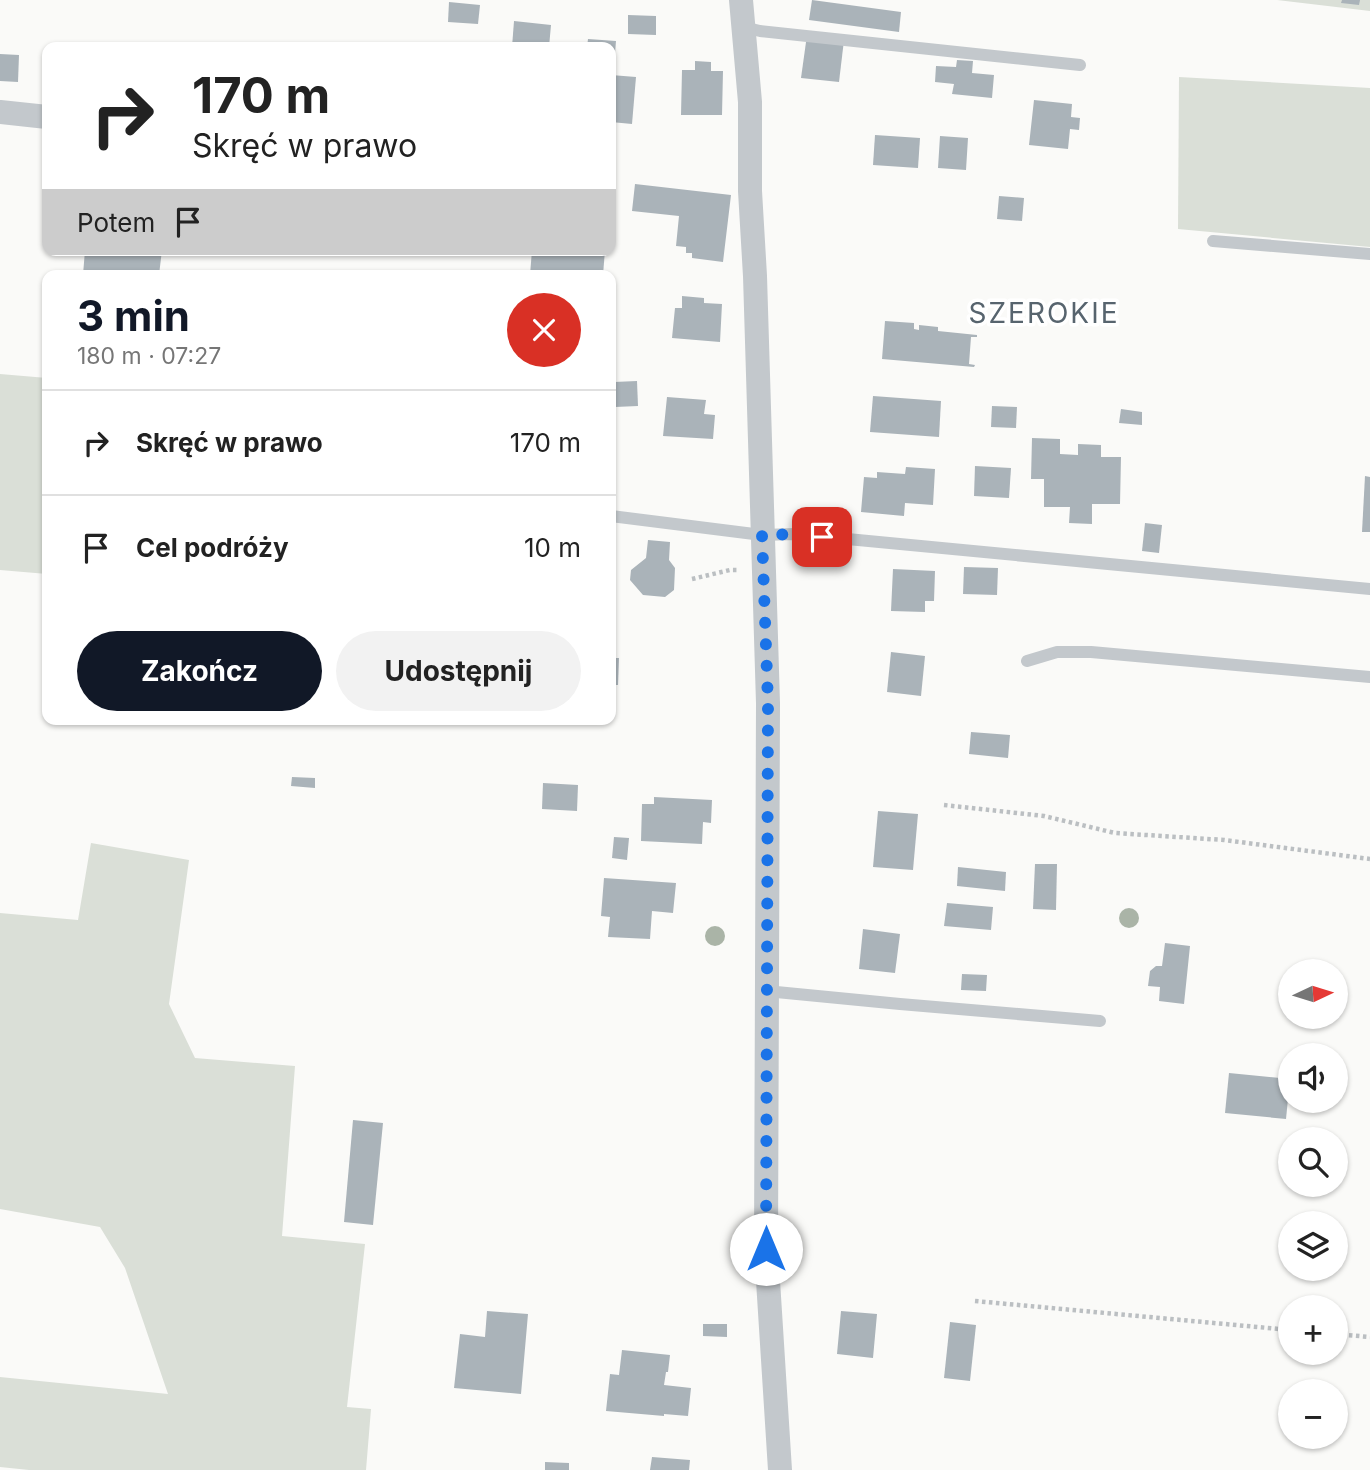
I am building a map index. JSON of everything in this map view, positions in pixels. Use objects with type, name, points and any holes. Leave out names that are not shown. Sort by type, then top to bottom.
[{"type":"street","points":[[741,0],[750,102],[750,191],[768,703],[766,1249],[780,1470]]},
{"type":"street","points":[[0,112],[42,116]]},
{"type":"lane","points":[[743,27],[1080,65]]},
{"type":"lane","points":[[1213,241],[1370,254]]},
{"type":"lane","points":[[616,517],[762,535],[795,534],[1370,589]]},
{"type":"lane","points":[[1027,661],[1057,652],[1091,652],[1370,677]]},
{"type":"lane","points":[[766,991],[1100,1021]]},
{"type":"path","points":[[692,579],[730,570],[763,569]]},
{"type":"path","points":[[944,805],[1044,816],[1115,833],[1224,840],[1370,859]]},
{"type":"path","points":[[975,1301],[1278,1329]]},
{"type":"path","points":[[1348,1335],[1370,1337]]},
{"type":"shaded area","points":[[1277,0],[1370,0],[1370,11]]},
{"type":"shaded area","points":[[1179,77],[1370,88],[1370,247],[1178,229]]},
{"type":"shaded area","points":[[0,374],[42,378],[42,574],[0,570]]},
{"type":"shaded area","points":[[91,843],[189,860],[169,1004],[195,1058],[295,1066],[282,1236],[365,1244],[347,1407],[371,1409],[366,1470],[29,1470],[0,1467],[0,1377],[168,1394],[125,1268],[100,1227],[0,1209],[0,913],[78,920]]},
{"type":"building","points":[[812,0],[901,12],[899,32],[809,20]]},
{"type":"building","points":[[1342,0],[1360,0],[1359,5],[1341,3]]},
{"type":"building","points":[[449,2],[480,5],[478,24],[448,22]]},
{"type":"building","points":[[628,15],[656,16],[656,35],[628,34]]},
{"type":"building","points":[[514,21],[551,25],[549,42],[512,42]]},
{"type":"building","points":[[807,35],[844,40],[839,82],[801,78]]},
{"type":"building","points":[[588,39],[616,41],[616,42],[588,42]]},
{"type":"building","points":[[0,54],[19,55],[18,82],[0,81]]},
{"type":"building","points":[[957,60],[973,61],[972,73],[994,75],[992,98],[952,94],[954,84],[935,82],[936,66],[956,67]]},
{"type":"building","points":[[695,61],[711,62],[711,71],[723,71],[722,115],[681,115],[682,70],[695,70]]},
{"type":"building","points":[[616,75],[636,77],[632,124],[616,122]]},
{"type":"building","points":[[1034,100],[1072,104],[1071,117],[1080,118],[1079,130],[1070,129],[1068,149],[1029,145]]},
{"type":"building","points":[[875,135],[920,138],[918,168],[873,165]]},
{"type":"building","points":[[940,136],[968,138],[966,170],[938,168]]},
{"type":"building","points":[[635,184],[731,195],[723,262],[692,258],[692,253],[686,253],[686,247],[676,246],[679,216],[632,211]]},
{"type":"building","points":[[999,196],[1024,198],[1022,221],[997,219]]},
{"type":"building","points":[[85,256],[161,256],[160,270],[83,270]]},
{"type":"building","points":[[532,256],[605,256],[603,270],[530,270]]},
{"type":"building","points":[[682,296],[704,298],[704,303],[722,304],[720,342],[672,338],[675,308],[682,308]]},
{"type":"building","points":[[885,321],[914,323],[914,329],[919,330],[919,325],[938,327],[938,331],[977,335],[971,337],[969,364],[975,365],[974,367],[882,359]]},
{"type":"building","points":[[637,381],[638,406],[616,407],[616,382]]},
{"type":"building","points":[[873,396],[941,401],[939,437],[870,432]]},
{"type":"building","points":[[667,397],[706,400],[704,414],[715,415],[713,439],[663,436]]},
{"type":"building","points":[[992,406],[1017,407],[1016,428],[991,427]]},
{"type":"building","points":[[1121,409],[1142,412],[1142,425],[1119,423]]},
{"type":"building","points":[[1032,438],[1060,439],[1060,454],[1078,455],[1078,444],[1101,445],[1101,457],[1121,457],[1120,504],[1092,504],[1092,524],[1069,523],[1070,507],[1044,507],[1044,479],[1031,479]]},
{"type":"building","points":[[975,466],[1011,468],[1009,498],[974,496]]},
{"type":"building","points":[[906,467],[935,469],[933,505],[905,503],[904,516],[861,512],[864,477],[877,478],[877,472],[905,474]]},
{"type":"building","points":[[1365,476],[1370,477],[1370,532],[1362,532]]},
{"type":"building","points":[[1145,523],[1162,525],[1159,553],[1142,551]]},
{"type":"building","points":[[648,540],[670,542],[669,560],[675,568],[674,590],[665,597],[643,595],[630,580],[631,570],[646,558]]},
{"type":"building","points":[[964,567],[998,568],[997,595],[963,594]]},
{"type":"building","points":[[893,569],[935,571],[934,601],[925,601],[925,612],[891,611]]},
{"type":"building","points":[[891,652],[925,656],[921,696],[887,692]]},
{"type":"building","points":[[616,658],[619,658],[616,685]]},
{"type":"building","points":[[971,732],[1010,735],[1008,758],[969,754]]},
{"type":"building","points":[[292,777],[315,778],[315,788],[291,786]]},
{"type":"building","points":[[543,783],[578,785],[577,811],[542,809]]},
{"type":"building","points":[[654,797],[712,800],[711,823],[703,822],[702,844],[641,841],[642,804],[654,804]]},
{"type":"building","points":[[878,811],[918,814],[913,870],[873,867]]},
{"type":"building","points":[[614,837],[629,838],[627,860],[612,858]]},
{"type":"building","points":[[1035,864],[1057,864],[1056,910],[1033,909]]},
{"type":"building","points":[[958,867],[1006,872],[1005,891],[957,886]]},
{"type":"building","points":[[604,878],[676,883],[673,913],[652,911],[650,939],[608,937],[610,917],[601,916]]},
{"type":"building","points":[[947,903],[993,907],[991,930],[944,926]]},
{"type":"building","points":[[863,929],[900,934],[895,973],[859,969]]},
{"type":"building","points":[[1165,943],[1190,946],[1184,1004],[1159,1001],[1160,987],[1148,986],[1150,971],[1156,966],[1162,966]]},
{"type":"building","points":[[962,974],[987,975],[986,991],[961,990]]},
{"type":"building","points":[[1229,1073],[1278,1078],[1278,1113],[1287,1113],[1286,1119],[1225,1113]]},
{"type":"building","points":[[353,1120],[383,1123],[373,1225],[344,1222]]},
{"type":"building","points":[[487,1311],[528,1314],[521,1394],[454,1388],[460,1334],[485,1337]]},
{"type":"building","points":[[841,1311],[877,1314],[873,1358],[837,1354]]},
{"type":"building","points":[[950,1322],[976,1325],[970,1381],[944,1378]]},
{"type":"building","points":[[703,1324],[727,1324],[727,1337],[703,1336]]},
{"type":"building","points":[[622,1350],[670,1355],[664,1385],[691,1388],[688,1416],[606,1411],[610,1374],[619,1375]]},
{"type":"building","points":[[652,1457],[690,1460],[689,1470],[650,1470]]},
{"type":"building","points":[[545,1462],[569,1463],[569,1470],[545,1470]]},
{"type":"district","name":"SZEROKIE","points":[[1044,313]]},
{"type":"route","points":[[766,1249],[768,703],[762,535],[822,537]]}]
